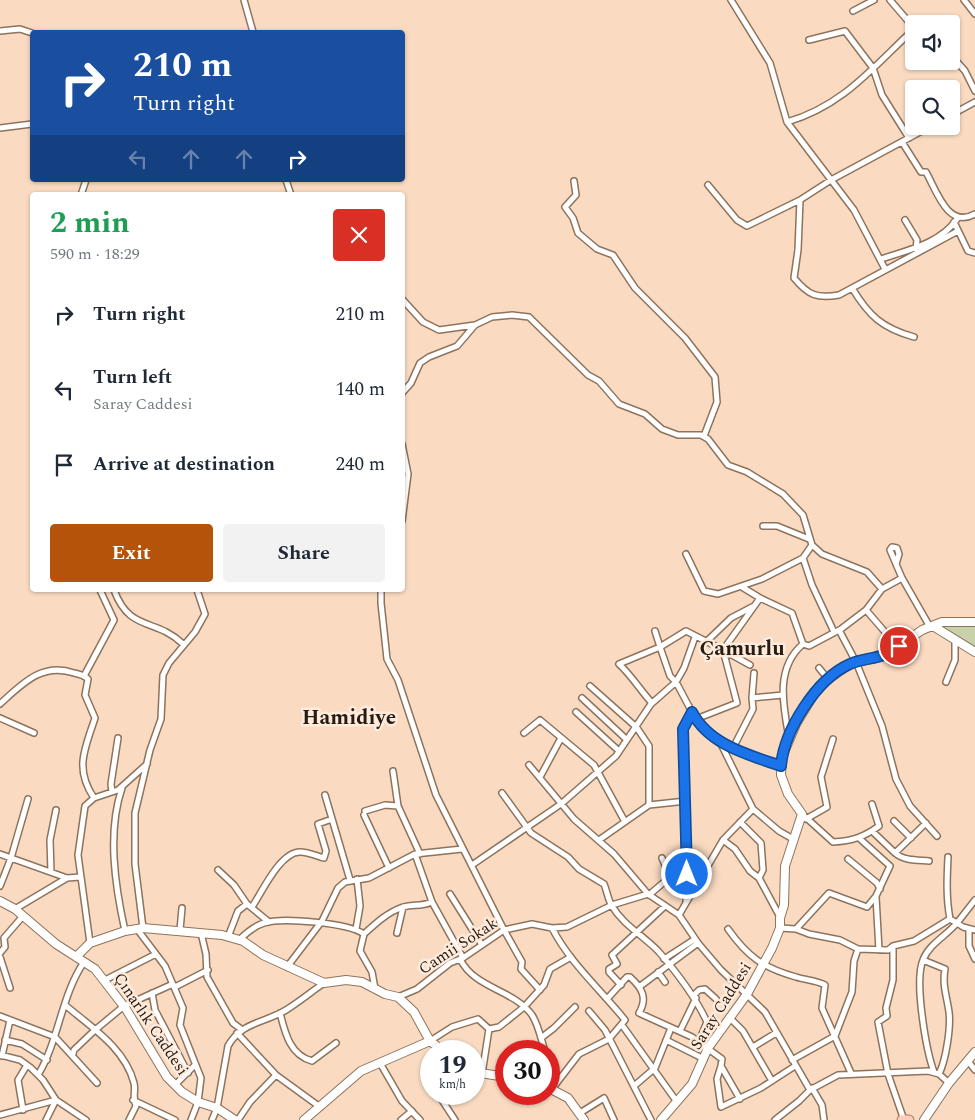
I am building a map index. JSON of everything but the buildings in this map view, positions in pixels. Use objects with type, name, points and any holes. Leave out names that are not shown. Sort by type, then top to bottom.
[{"type":"main road","points":[[903,1120],[908,1120]]},
{"type":"street","points":[[244,0],[252,30]]},
{"type":"street","points":[[731,0],[770,63],[787,122],[854,210],[885,269]]},
{"type":"street","points":[[853,11],[874,0]]},
{"type":"street","points":[[890,0],[905,18]]},
{"type":"street","points":[[964,0],[975,14]]},
{"type":"street","points":[[0,30],[20,29],[30,32]]},
{"type":"street","points":[[809,40],[845,31],[872,68],[882,95],[909,138]]},
{"type":"street","points":[[787,122],[822,110],[848,91],[905,37]]},
{"type":"street","points":[[960,65],[975,91]]},
{"type":"street","points":[[960,110],[975,102]]},
{"type":"street","points":[[0,128],[30,124]]},
{"type":"street","points":[[708,185],[737,220],[748,226],[800,200],[831,180],[914,135]]},
{"type":"street","points":[[902,142],[921,172],[926,172],[956,221],[958,232],[968,250],[975,253]]},
{"type":"street","points":[[283,182],[289,186]]},
{"type":"street","points":[[287,182],[290,192]]},
{"type":"street","points":[[574,182],[576,195],[565,207],[573,218],[578,234],[597,249],[613,254],[635,288],[685,338],[715,376],[717,402],[704,436]]},
{"type":"street","points":[[800,200],[798,250],[794,278],[802,288],[821,299],[839,295],[958,232]]},
{"type":"street","points":[[881,259],[917,247],[952,227],[956,221],[966,219],[975,214]]},
{"type":"street","points":[[905,220],[917,240],[914,254]]},
{"type":"street","points":[[852,288],[866,311],[895,331],[914,337]]},
{"type":"street","points":[[405,302],[423,322],[439,330],[475,325],[492,317],[512,314],[529,317],[588,375],[599,381],[619,404],[645,414],[662,429],[678,435],[704,436],[728,465],[747,472],[783,494],[803,515],[812,545],[822,554],[867,572],[882,590]]},
{"type":"street","points":[[405,389],[411,383],[420,363],[429,357],[457,346],[475,325]]},
{"type":"street","points":[[405,459],[408,474],[405,498]]},
{"type":"street","points":[[763,526],[777,526],[809,539]]},
{"type":"street","points":[[686,554],[704,591],[718,594],[762,580],[803,558],[812,545]]},
{"type":"street","points":[[803,558],[812,585],[856,662],[882,726],[896,779],[910,806],[937,836]]},
{"type":"street","points":[[896,564],[902,578],[932,627],[975,652]]},
{"type":"street","points":[[803,644],[809,646],[837,631],[866,610],[882,590],[902,578]]},
{"type":"street","points":[[742,587],[792,613],[803,644]]},
{"type":"street","points":[[84,676],[114,620],[101,592]]},
{"type":"street","points":[[115,592],[120,606],[134,619],[170,632],[183,644]]},
{"type":"street","points":[[191,1120],[198,1102],[202,1078],[195,1065],[180,1024],[183,1008],[174,986],[165,966],[140,928],[135,864],[135,821],[147,764],[161,719],[164,674],[169,663],[195,632],[205,614],[198,592]]},
{"type":"street","points":[[382,592],[380,603],[387,659],[404,697],[436,794],[462,849],[522,962],[521,969],[540,990]]},
{"type":"street","points":[[696,719],[737,703],[723,650],[760,598]]},
{"type":"street","points":[[706,642],[730,618],[754,606]]},
{"type":"street","points":[[866,610],[898,647]]},
{"type":"street","points":[[872,804],[874,816],[879,826],[859,838],[833,842],[804,816],[788,794],[780,775],[781,766],[789,739],[813,693],[828,679],[850,664],[885,656],[922,630],[942,622],[975,622]]},
{"type":"street","points":[[655,631],[670,676],[676,682],[696,719],[719,740],[733,748],[781,766]]},
{"type":"street","points":[[652,703],[636,685],[630,674],[619,664],[660,647],[683,631],[750,665]]},
{"type":"street","points":[[472,865],[561,804],[619,751],[652,703],[676,682],[684,668],[696,637]]},
{"type":"street","points":[[946,682],[955,660],[956,640]]},
{"type":"street","points":[[789,739],[783,695],[786,665],[792,654],[803,644]]},
{"type":"street","points":[[0,704],[38,673],[60,668],[88,679],[85,695],[96,718],[82,758],[82,774],[94,798]]},
{"type":"street","points":[[819,668],[828,679]]},
{"type":"street","points":[[733,748],[753,709],[754,673]]},
{"type":"street","points":[[590,686],[635,726],[649,746],[649,805]]},
{"type":"street","points":[[752,698],[783,695]]},
{"type":"street","points":[[582,698],[626,739]]},
{"type":"street","points":[[576,712],[619,751]]},
{"type":"street","points":[[686,904],[686,801],[683,729],[692,712]]},
{"type":"street","points":[[0,718],[34,733]]},
{"type":"street","points":[[524,733],[540,720],[599,770],[624,820]]},
{"type":"street","points":[[112,792],[110,784],[118,738]]},
{"type":"street","points":[[540,777],[561,738]]},
{"type":"street","points":[[804,816],[827,807],[821,777],[833,739]]},
{"type":"street","points":[[719,740],[754,808],[779,831],[793,840]]},
{"type":"street","points":[[90,943],[78,855],[85,806],[94,798],[123,786],[147,764]]},
{"type":"street","points":[[529,765],[582,828],[614,854],[648,895],[679,915],[696,941],[721,970],[765,1012],[795,1066],[822,1105],[824,1120]]},
{"type":"street","points":[[393,772],[398,806],[417,854],[432,902],[462,959],[464,967],[474,976],[524,1006],[532,1016],[540,1038],[554,1028],[575,1007]]},
{"type":"street","points":[[123,786],[114,831],[118,902],[125,931]]},
{"type":"street","points":[[502,793],[527,828],[568,857],[578,869],[604,884],[612,906],[628,925],[638,932],[669,964],[695,996],[707,1022],[699,1041]]},
{"type":"street","points":[[324,795],[350,880]]},
{"type":"street","points":[[0,886],[11,858],[28,799]]},
{"type":"street","points":[[599,840],[624,820],[649,805],[686,801]]},
{"type":"street","points":[[389,868],[365,813],[385,804],[398,806]]},
{"type":"street","points":[[679,915],[723,840],[754,808]]},
{"type":"street","points":[[50,872],[50,840],[56,810]]},
{"type":"street","name":"Saray Caddesi","points":[[662,1120],[692,1084],[708,1048],[731,1019],[747,994],[780,928],[780,918],[786,894],[786,866],[793,840],[804,816]]},
{"type":"street","points":[[228,937],[238,911],[249,905],[268,882],[274,869],[290,855],[299,852],[324,858],[326,851],[318,824],[332,819]]},
{"type":"street","points":[[894,821],[911,838]]},
{"type":"street","points":[[740,822],[761,843],[763,870],[759,878]]},
{"type":"street","points":[[895,853],[926,823]]},
{"type":"street","points":[[872,831],[900,857],[929,861]]},
{"type":"street","points":[[796,929],[829,893],[867,907],[876,896],[890,866],[859,838]]},
{"type":"street","points":[[723,840],[735,849],[750,871],[759,878],[780,918]]},
{"type":"street","points":[[287,967],[330,909],[338,888],[350,880],[369,878],[417,854],[462,849]]},
{"type":"street","points":[[0,854],[67,878],[80,877]]},
{"type":"street","points":[[948,857],[946,879],[950,919]]},
{"type":"street","points":[[648,895],[670,877],[662,858]]},
{"type":"street","points":[[848,859],[877,883],[880,889]]},
{"type":"street","points":[[218,870],[234,885],[249,905],[269,922]]},
{"type":"street","points":[[15,909],[67,878]]},
{"type":"street","points":[[356,930],[360,906],[357,879]]},
{"type":"street","points":[[762,892],[769,896]]},
{"type":"street","points":[[450,894],[482,945]]},
{"type":"street","name":"Camii Sokak","points":[[398,997],[417,989],[450,963],[462,959],[504,930],[532,924],[552,928],[579,923],[612,906],[648,895]]},
{"type":"street","points":[[876,896],[879,950]]},
{"type":"street","points":[[949,1083],[936,1073],[929,1060],[920,1004],[922,960],[931,948],[957,923],[975,900]]},
{"type":"street","name":"Çınarlık Caddesi","points":[[0,901],[15,909],[56,944],[95,969],[124,1006],[152,1054],[182,1092],[198,1102],[217,1108],[236,1120]]},
{"type":"street","points":[[374,988],[372,972],[360,951],[364,934],[389,914],[403,907],[418,908],[432,902]]},
{"type":"street","points":[[620,985],[609,972],[609,969],[617,964],[612,955],[666,906]]},
{"type":"street","points":[[397,933],[403,907]]},
{"type":"street","points":[[180,930],[182,908]]},
{"type":"street","points":[[10,988],[0,955],[5,947],[4,938],[22,916]]},
{"type":"street","points":[[950,919],[972,929],[969,946],[975,959]]},
{"type":"street","points":[[780,928],[796,929],[809,934],[840,940],[858,949],[888,950],[893,946],[914,941],[950,919]]},
{"type":"street","points":[[239,940],[247,932],[269,922],[321,922],[356,930],[364,934]]},
{"type":"street","points":[[76,957],[90,943],[125,931],[140,928],[180,930],[239,940],[287,967],[324,983]]},
{"type":"street","points":[[552,928],[559,942],[591,983],[607,999],[677,1102]]},
{"type":"street","points":[[728,929],[743,949],[763,964],[795,977],[825,985],[822,1008],[851,1073]]},
{"type":"street","points":[[201,933],[208,970],[207,976],[233,1023],[276,1075],[320,1107]]},
{"type":"street","points":[[664,959],[696,941]]},
{"type":"street","points":[[639,987],[696,941]]},
{"type":"street","points":[[893,946],[892,980],[886,1008],[887,1016],[878,1022],[888,1074],[903,1120]]},
{"type":"street","points":[[792,1060],[835,1036],[852,992],[854,961],[858,949]]},
{"type":"street","points":[[105,980],[156,954]]},
{"type":"street","points":[[489,1029],[499,1028],[540,990],[550,970],[571,957]]},
{"type":"street","points":[[922,960],[945,969],[943,985],[950,1026],[945,1048],[946,1057],[936,1073]]},
{"type":"street","points":[[38,1075],[47,1060],[72,984],[84,962]]},
{"type":"street","points":[[73,1054],[74,1050],[95,1030],[124,1006],[208,970]]},
{"type":"street","points":[[658,972],[665,982]]},
{"type":"street","points":[[607,999],[627,977],[630,977],[643,992],[644,1005],[639,1013],[699,1041],[722,1059],[718,1079],[721,1106],[740,1099],[795,1066]]},
{"type":"street","points":[[212,1120],[217,1108],[228,1046],[239,1031],[280,1014],[324,983],[346,980],[362,982],[398,997],[414,1012],[429,1040]]},
{"type":"street","points":[[680,1031],[699,990],[705,989],[716,999]]},
{"type":"street","points":[[152,993],[156,1010],[188,1073]]},
{"type":"street","points":[[65,1005],[116,1048],[134,1084],[133,1099],[136,1106],[129,1120]]},
{"type":"street","points":[[589,1011],[610,1039],[651,1120]]},
{"type":"street","points":[[280,1014],[288,1042],[305,1059],[312,1061],[336,1043]]},
{"type":"street","points":[[0,1016],[55,1037],[73,1054],[98,1083]]},
{"type":"street","points":[[432,1040],[452,1027],[478,1018],[489,1029]]},
{"type":"street","points":[[731,1019],[743,1031],[754,1047],[772,1081]]},
{"type":"street","points":[[10,1020],[1,1056],[20,1060],[27,1065],[38,1075],[56,1100],[86,1120]]},
{"type":"street","points":[[560,1077],[578,1054],[610,1039],[623,1022]]},
{"type":"street","points":[[634,1086],[655,1068],[671,1028]]},
{"type":"street","points":[[485,1045],[489,1029]]},
{"type":"street","points":[[754,1047],[776,1033]]},
{"type":"street","points":[[6,1040],[22,1044],[47,1060]]},
{"type":"street","points":[[666,1040],[704,1059]]},
{"type":"street","points":[[304,1120],[361,1071],[420,1045]]},
{"type":"street","points":[[927,1119],[949,1083],[975,1053]]},
{"type":"street","points":[[968,1062],[975,1070]]},
{"type":"street","points":[[380,1063],[402,1100],[420,1120]]},
{"type":"street","points":[[24,1110],[18,1080],[27,1065]]},
{"type":"street","points":[[175,1085],[195,1065]]},
{"type":"street","points":[[721,1066],[740,1099]]},
{"type":"street","points":[[775,1120],[811,1089],[838,1075],[851,1073],[888,1074],[911,1070],[936,1073]]},
{"type":"street","points":[[236,1120],[276,1075]]},
{"type":"street","points":[[560,1093],[568,1098],[582,1116],[604,1098],[614,1120]]},
{"type":"street","points":[[133,1099],[175,1120]]},
{"type":"street","points":[[0,1115],[56,1100]]},
{"type":"street","points":[[46,1120],[56,1100]]},
{"type":"street","points":[[445,1105],[455,1120]]},
{"type":"street","points":[[401,1120],[412,1110]]},
{"type":"street","points":[[8,1120],[11,1113]]},
{"type":"green space","points":[[975,625],[975,649],[939,626]]},
{"type":"district","name":"Çamurlu","points":[[742,649]]},
{"type":"district","name":"Hamidiye","points":[[349,718]]},
{"type":"route","points":[[687,874],[683,729],[692,712],[707,731],[724,744],[743,753],[781,766],[782,758],[796,724],[813,693],[819,686],[830,676],[850,664],[885,656],[899,646]]}]
